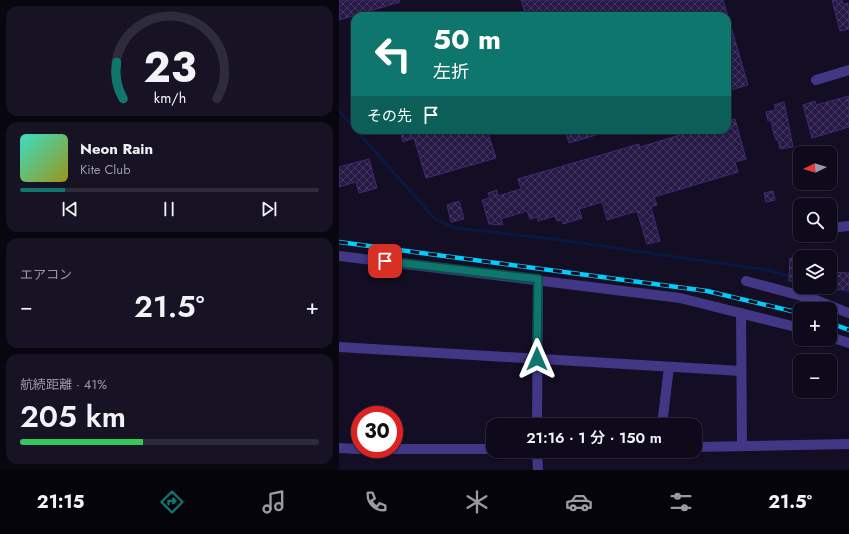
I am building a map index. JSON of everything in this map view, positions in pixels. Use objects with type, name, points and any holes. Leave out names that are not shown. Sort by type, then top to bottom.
[{"type":"street","points":[[816,80],[849,70]]},
{"type":"street","points":[[837,227],[849,226]]},
{"type":"street","points":[[339,256],[538,279],[680,298],[793,326]]},
{"type":"street","points":[[537,418],[538,279]]},
{"type":"street","points":[[746,282],[813,299],[849,313]]},
{"type":"street","points":[[741,313],[743,446]]},
{"type":"street","points":[[837,339],[849,343]]},
{"type":"street","points":[[339,347],[741,371]]},
{"type":"street","points":[[663,418],[669,367]]},
{"type":"street","points":[[702,446],[849,444]]},
{"type":"street","points":[[339,448],[351,449]]},
{"type":"street","points":[[403,449],[486,449]]},
{"type":"street","points":[[537,458],[538,470]]},
{"type":"building","points":[[339,0],[399,0],[400,2],[366,12],[351,12],[351,16],[339,20]]},
{"type":"building","points":[[521,0],[723,0],[727,12],[525,12]]},
{"type":"building","points":[[832,0],[842,0],[843,4],[848,3],[849,29],[840,31]]},
{"type":"building","points":[[731,27],[748,85],[731,90]]},
{"type":"building","points":[[849,96],[849,127],[812,138],[803,105],[815,101],[816,105]]},
{"type":"building","points":[[784,102],[793,147],[780,149],[778,139],[776,140],[774,135],[771,120],[768,121],[766,112],[776,110],[774,105]]},
{"type":"building","points":[[735,119],[746,159],[735,162],[738,172],[654,197],[657,205],[651,207],[660,241],[647,244],[637,211],[607,220],[602,202],[579,209],[582,218],[563,224],[562,220],[557,221],[555,216],[538,221],[537,217],[530,219],[527,211],[501,219],[503,225],[489,224],[482,200],[490,198],[488,193],[497,190],[498,196],[521,189],[518,179],[639,144],[640,147],[684,134],[731,134],[731,120]]},
{"type":"building","points":[[401,134],[488,134],[496,158],[426,178],[414,138],[403,142]]},
{"type":"building","points":[[566,134],[599,134],[569,143]]},
{"type":"building","points":[[369,159],[377,188],[359,193],[356,182],[339,187],[339,167]]},
{"type":"building","points":[[773,191],[775,200],[766,202],[764,193]]},
{"type":"building","points":[[459,201],[464,219],[451,222],[447,205]]},
{"type":"building","points":[[790,258],[793,258],[793,281],[789,281]]},
{"type":"building","points":[[837,272],[849,273],[849,290],[837,289]]},
{"type":"waterway","points":[[339,111],[351,124]]},
{"type":"waterway","points":[[360,134],[435,219],[455,228],[554,239],[767,270],[793,277]]},
{"type":"waterway","points":[[837,289],[849,292]]},
{"type":"railway","points":[[339,242],[707,291],[793,311]]},
{"type":"railway","points":[[837,326],[849,330]]},
{"type":"route","points":[[385,261],[538,279],[537,359]]}]
